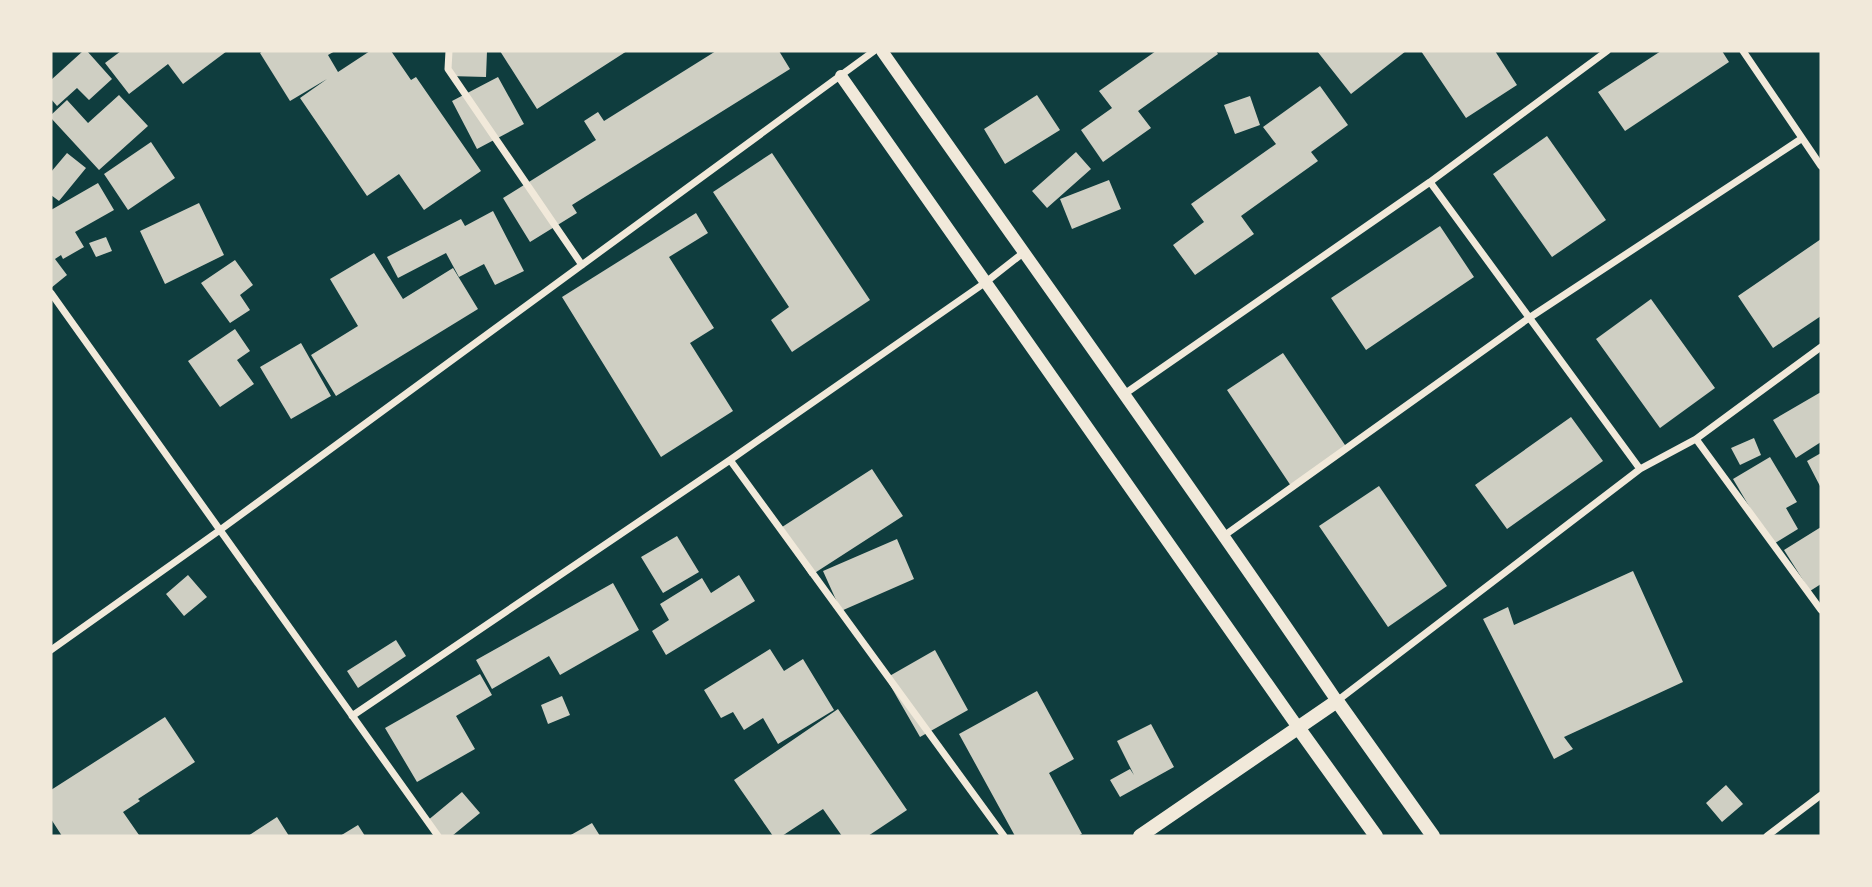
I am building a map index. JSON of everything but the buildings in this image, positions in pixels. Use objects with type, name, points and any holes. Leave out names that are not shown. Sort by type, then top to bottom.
[{"type":"main road","points":[[1140,836],[1337,701],[1433,836]]},
{"type":"main road","points":[[1297,726],[1376,836]]},
{"type":"street","points":[[449,51],[448,69],[582,265]]},
{"type":"street","points":[[51,650],[220,530],[874,51]]},
{"type":"street","points":[[882,51],[1123,395],[1225,535],[1337,701],[1640,469],[1696,439],[1821,347]]},
{"type":"street","points":[[1123,395],[1430,181],[1607,51]]},
{"type":"street","points":[[1743,51],[1821,166]]},
{"type":"street","points":[[841,76],[1297,726]]},
{"type":"street","points":[[1225,535],[1529,318],[1801,139]]},
{"type":"street","points":[[1430,181],[1640,469]]},
{"type":"street","points":[[352,716],[730,460],[986,282],[1023,253]]},
{"type":"street","points":[[51,293],[438,836]]},
{"type":"street","points":[[1696,439],[1821,610]]},
{"type":"street","points":[[730,460],[1004,836]]},
{"type":"street","points":[[1766,836],[1821,795]]}]
